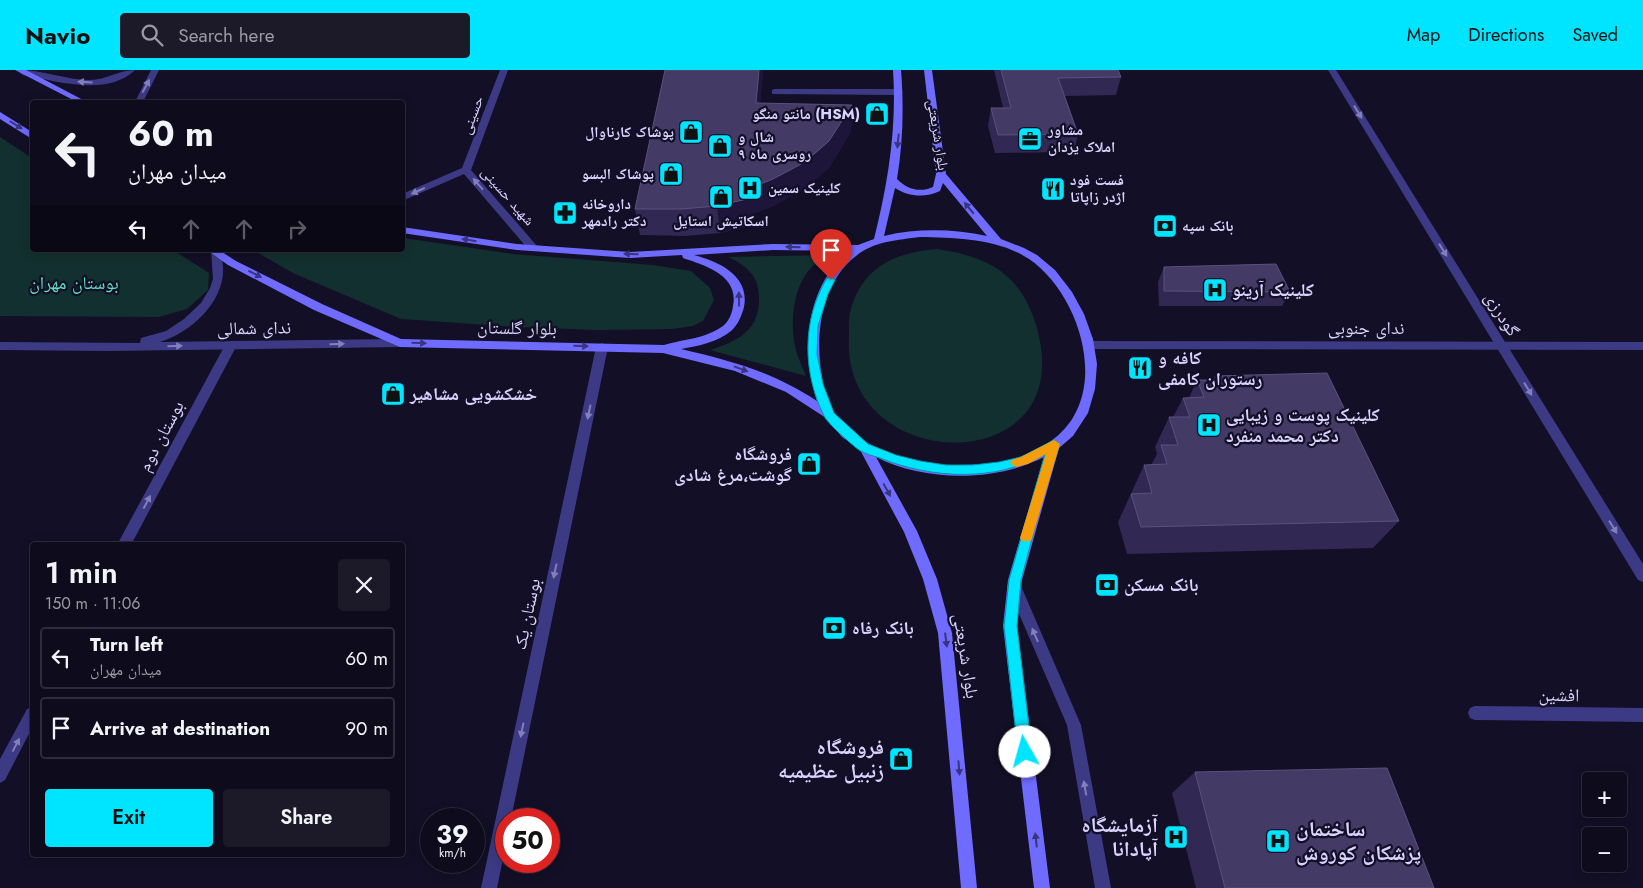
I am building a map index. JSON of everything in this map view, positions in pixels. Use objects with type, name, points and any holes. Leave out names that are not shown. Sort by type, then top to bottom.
[{"type":"main road","name":"بلوار شریعتی","points":[[878,241],[893,181],[899,136],[897,70]]},
{"type":"main road","name":"بلوار شریعتی","points":[[928,70],[941,174],[997,242]]},
{"type":"main road","points":[[21,71],[79,100]]},
{"type":"main road","points":[[0,115],[30,135]]},
{"type":"main road","points":[[893,181],[900,189],[909,192],[932,192],[937,189],[941,174]]},
{"type":"main road","points":[[405,230],[532,248],[630,255],[773,247],[860,248]]},
{"type":"main road","points":[[829,415],[818,384],[812,354],[813,326],[823,294],[838,267],[860,248],[878,241],[913,235],[942,234],[997,242],[1033,256],[1050,270],[1067,290],[1078,309],[1089,345],[1089,381],[1086,401],[1078,419],[1068,433],[1054,444],[1024,461],[999,467],[973,469],[946,469],[920,466],[894,459],[864,447]]},
{"type":"main road","name":"بلوار گلستان","points":[[215,252],[318,307],[400,343],[663,349],[738,367],[790,389],[829,415],[864,447]]},
{"type":"main road","points":[[663,349],[705,340],[728,328],[739,307],[739,291],[730,275],[704,260],[678,253]]},
{"type":"main road","points":[[1042,888],[1010,626],[1014,586],[1038,493],[1054,444]]},
{"type":"main road","name":"بلوار شریعتی","points":[[864,447],[910,531],[930,578],[946,633],[969,888]]},
{"type":"street","points":[[21,71],[84,83],[111,80],[130,70]]},
{"type":"street","points":[[140,100],[155,70]]},
{"type":"street","name":"حسینی","points":[[466,170],[504,70]]},
{"type":"street","name":"گودرزی","points":[[1332,70],[1643,576]]},
{"type":"street","points":[[775,92],[899,92]]},
{"type":"street","name":"شهید حسینی","points":[[405,197],[466,170],[532,248]]},
{"type":"street","name":"ندای شمالی","points":[[108,347],[161,338],[196,315],[216,289],[219,276],[213,252]]},
{"type":"street","name":"ندای شمالی","points":[[0,346],[108,347],[400,343]]},
{"type":"street","name":"بوستان دوم","points":[[126,542],[231,345]]},
{"type":"street","name":"ندای جنوبی","points":[[1089,345],[1643,346]]},
{"type":"street","name":"بوستان یک","points":[[489,888],[602,347]]},
{"type":"street","points":[[1014,586],[1074,724],[1103,888]]},
{"type":"street","name":"افشین","points":[[1475,713],[1643,715]]},
{"type":"street","points":[[0,775],[30,718]]},
{"type":"green space","name":"بوستان مهران","points":[[0,137],[30,157],[30,252],[176,252],[209,273],[208,290],[187,309],[159,317],[0,316]]},
{"type":"green space","points":[[405,238],[513,254],[653,265],[691,271],[710,288],[714,300],[703,321],[693,326],[672,329],[596,330],[518,327],[401,319],[293,273],[256,252],[405,252]]},
{"type":"green space","points":[[937,249],[983,261],[1007,276],[1017,287],[1026,300],[1033,316],[1042,370],[1028,410],[999,433],[960,442],[919,437],[882,417],[856,383],[849,335],[849,315],[856,294],[873,272],[895,258]]},
{"type":"green space","points":[[827,255],[811,268],[804,278],[799,287],[794,306],[793,327],[795,346],[806,376],[710,350],[744,334],[755,320],[759,306],[759,292],[755,279],[743,266],[728,257]]},
{"type":"building","points":[[665,70],[759,70],[756,103],[852,105],[829,141],[805,162],[773,179],[741,192],[747,199],[717,206],[681,209],[635,209]]},
{"type":"building","points":[[1001,70],[1118,70],[1121,77],[1058,78],[1078,134],[998,135],[991,108],[1011,108]]},
{"type":"building","points":[[1276,264],[1290,292],[1164,291],[1164,267]]},
{"type":"building","points":[[1327,373],[1399,521],[1141,527],[1131,494],[1152,493],[1144,465],[1167,464],[1161,445],[1178,445],[1169,417],[1190,417],[1183,398],[1204,397],[1197,380],[1217,380],[1215,376]]},
{"type":"building","name":"ساختمان پزشکان کوروش","points":[[1387,768],[1434,888],[1225,888],[1195,772]]},
{"type":"slow traffic","points":[[1016,463],[1024,461],[1054,444],[1026,538]]},
{"type":"place","name":"مانتو منگو (HSM)","points":[[877,114]]},
{"type":"place","name":"پوشاک کارناوال","points":[[691,132]]},
{"type":"place","name":"مشاور املاک یزدان","points":[[1030,139]]},
{"type":"place","name":"شال و روسری ماه ۹","points":[[720,146]]},
{"type":"place","name":"پوشاک البسو","points":[[671,174]]},
{"type":"place","name":"کلینیک سمین","points":[[750,188]]},
{"type":"place","name":"فست فود اژدر زاپاتا","points":[[1053,189]]},
{"type":"place","name":"اسکاتیش استایل","points":[[721,197]]},
{"type":"place","name":"داروخانه دکتر رادمهر","points":[[565,213]]},
{"type":"place","name":"بانک سپه","points":[[1165,226]]},
{"type":"place","name":"کلینیک آرینو","points":[[1215,290]]},
{"type":"place","name":"کافه و رستوران کامفی","points":[[1140,368]]},
{"type":"place","name":"خشکشویی مشاهیر","points":[[393,394]]},
{"type":"place","name":"کلینیک پوست و زیبایی دکتر محمد منفرد","points":[[1209,425]]},
{"type":"place","name":"فروشگاه گوشت،مرغ شادی","points":[[809,464]]},
{"type":"place","name":"بانک مسکن","points":[[1107,585]]},
{"type":"place","name":"بانک رفاه","points":[[834,628]]},
{"type":"place","name":"فروشگاه زنبیل عظیمیه","points":[[901,759]]},
{"type":"place","name":"آزمایشگاه آپادانا","points":[[1176,837]]},
{"type":"place","name":"ساختمان پزشکان کوروش","points":[[1278,841]]},
{"type":"route","points":[[831,280],[823,294],[813,326],[812,354],[818,384],[829,415],[864,447],[894,459],[920,466],[946,469],[973,469],[999,467],[1024,461],[1054,444],[1038,493],[1015,580],[1010,626],[1025,752]]}]
